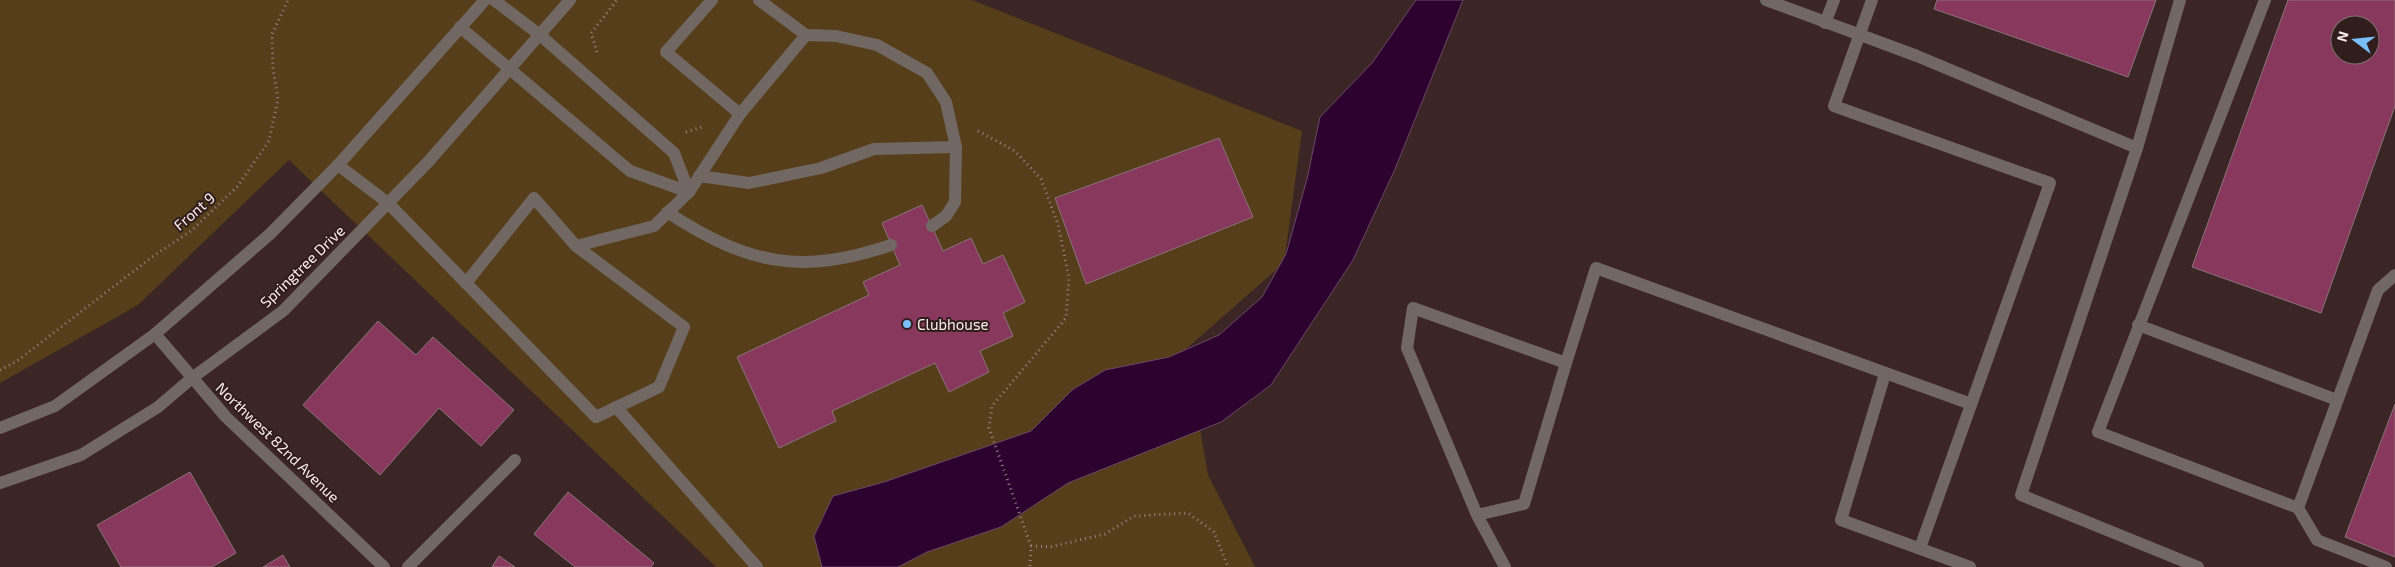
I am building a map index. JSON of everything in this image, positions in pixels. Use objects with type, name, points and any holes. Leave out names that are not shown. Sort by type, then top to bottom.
[{"type":"street","points":[[0,428],[56,406],[155,334],[270,234],[338,165],[485,0]]},
{"type":"street","points":[[494,0],[540,34],[674,153],[688,192]]},
{"type":"street","name":"Springtree Drive","points":[[0,482],[81,455],[158,407],[192,378],[283,311],[428,162],[570,0]]},
{"type":"street","points":[[712,0],[666,52],[740,114]]},
{"type":"street","points":[[759,0],[806,35],[836,36],[877,45],[927,73],[946,102],[956,147],[955,202],[946,216],[932,226]]},
{"type":"street","points":[[1766,0],[1781,3],[1825,23],[1917,56],[2137,148]]},
{"type":"street","points":[[1825,23],[1834,0]]},
{"type":"street","points":[[1872,0],[1834,106],[2050,183],[1920,548]]},
{"type":"street","points":[[2180,0],[2137,148],[2021,495],[2198,567]]},
{"type":"street","points":[[2265,0],[2098,432],[2298,508],[2317,540],[2386,567]]},
{"type":"street","points":[[460,27],[630,171],[688,192]]},
{"type":"street","points":[[576,246],[654,226],[688,192],[740,114],[806,35]]},
{"type":"street","points":[[699,176],[749,183],[821,168],[874,149],[956,147]]},
{"type":"street","points":[[338,165],[388,203],[596,417],[659,387],[684,327],[576,246],[534,198],[466,283]]},
{"type":"street","points":[[668,212],[698,232],[736,251],[771,259],[808,263],[858,256],[891,245]]},
{"type":"street","points":[[1477,515],[1524,504],[1596,268],[1971,404]]},
{"type":"street","points":[[2298,508],[2378,290],[2395,275]]},
{"type":"street","points":[[1505,567],[1477,515],[1407,348],[1413,308],[1566,363]]},
{"type":"street","points":[[2138,325],[2337,400]]},
{"type":"street","name":"Northwest 82nd Avenue","points":[[155,334],[226,417],[384,567]]},
{"type":"street","points":[[1885,374],[1840,520],[1970,567]]},
{"type":"street","points":[[616,407],[757,567]]},
{"type":"street","points":[[408,567],[515,460]]},
{"type":"path","name":"Front 9","points":[[0,370],[17,361],[152,257],[191,231],[237,187],[269,142],[278,100],[272,69],[272,34],[288,0]]},
{"type":"path","points":[[598,55],[591,33],[617,0]]},
{"type":"path","points":[[679,135],[740,114]]},
{"type":"path","points":[[952,130],[974,130],[1015,151],[1041,179],[1058,224],[1069,278],[1066,318],[992,406],[988,428],[1031,546],[1030,567]]},
{"type":"path","points":[[1031,546],[1050,547],[1105,534],[1134,516],[1188,513],[1214,532],[1228,567]]},
{"type":"shaded area","points":[[0,0],[972,0],[1302,131],[1284,263],[1186,349],[1208,475],[1255,567],[716,567],[289,160],[138,305],[0,383]]},
{"type":"shaded area","points":[[1416,0],[1463,0],[1395,169],[1353,260],[1271,385],[1221,422],[1068,483],[1001,527],[927,552],[898,567],[822,567],[814,536],[833,496],[884,482],[1031,431],[1072,390],[1105,370],[1169,357],[1219,335],[1262,297],[1286,254],[1307,179],[1320,117],[1372,63]]},
{"type":"building","points":[[1937,0],[2156,0],[2128,77],[1934,9]]},
{"type":"building","points":[[2288,0],[2395,0],[2395,106],[2321,313],[2192,267]]},
{"type":"building","points":[[1219,138],[1253,217],[1086,284],[1055,198]]},
{"type":"building","name":"Clubhouse","points":[[922,205],[943,251],[971,238],[983,264],[1003,255],[1025,302],[1003,313],[1013,336],[980,351],[989,372],[949,392],[935,363],[832,411],[836,421],[779,448],[737,357],[869,295],[863,282],[900,265],[882,223]]},
{"type":"building","points":[[378,321],[416,355],[433,337],[514,410],[481,446],[439,408],[380,475],[303,405]]},
{"type":"building","points":[[2395,404],[2395,557],[2345,537]]},
{"type":"building","points":[[190,472],[236,553],[212,567],[121,567],[97,525]]},
{"type":"building","points":[[568,492],[654,563],[651,567],[575,567],[534,534]]},
{"type":"building","points":[[283,555],[290,567],[263,567]]},
{"type":"building","points":[[499,556],[515,567],[492,567]]},
{"type":"place","name":"Clubhouse","points":[[907,324]]}]
